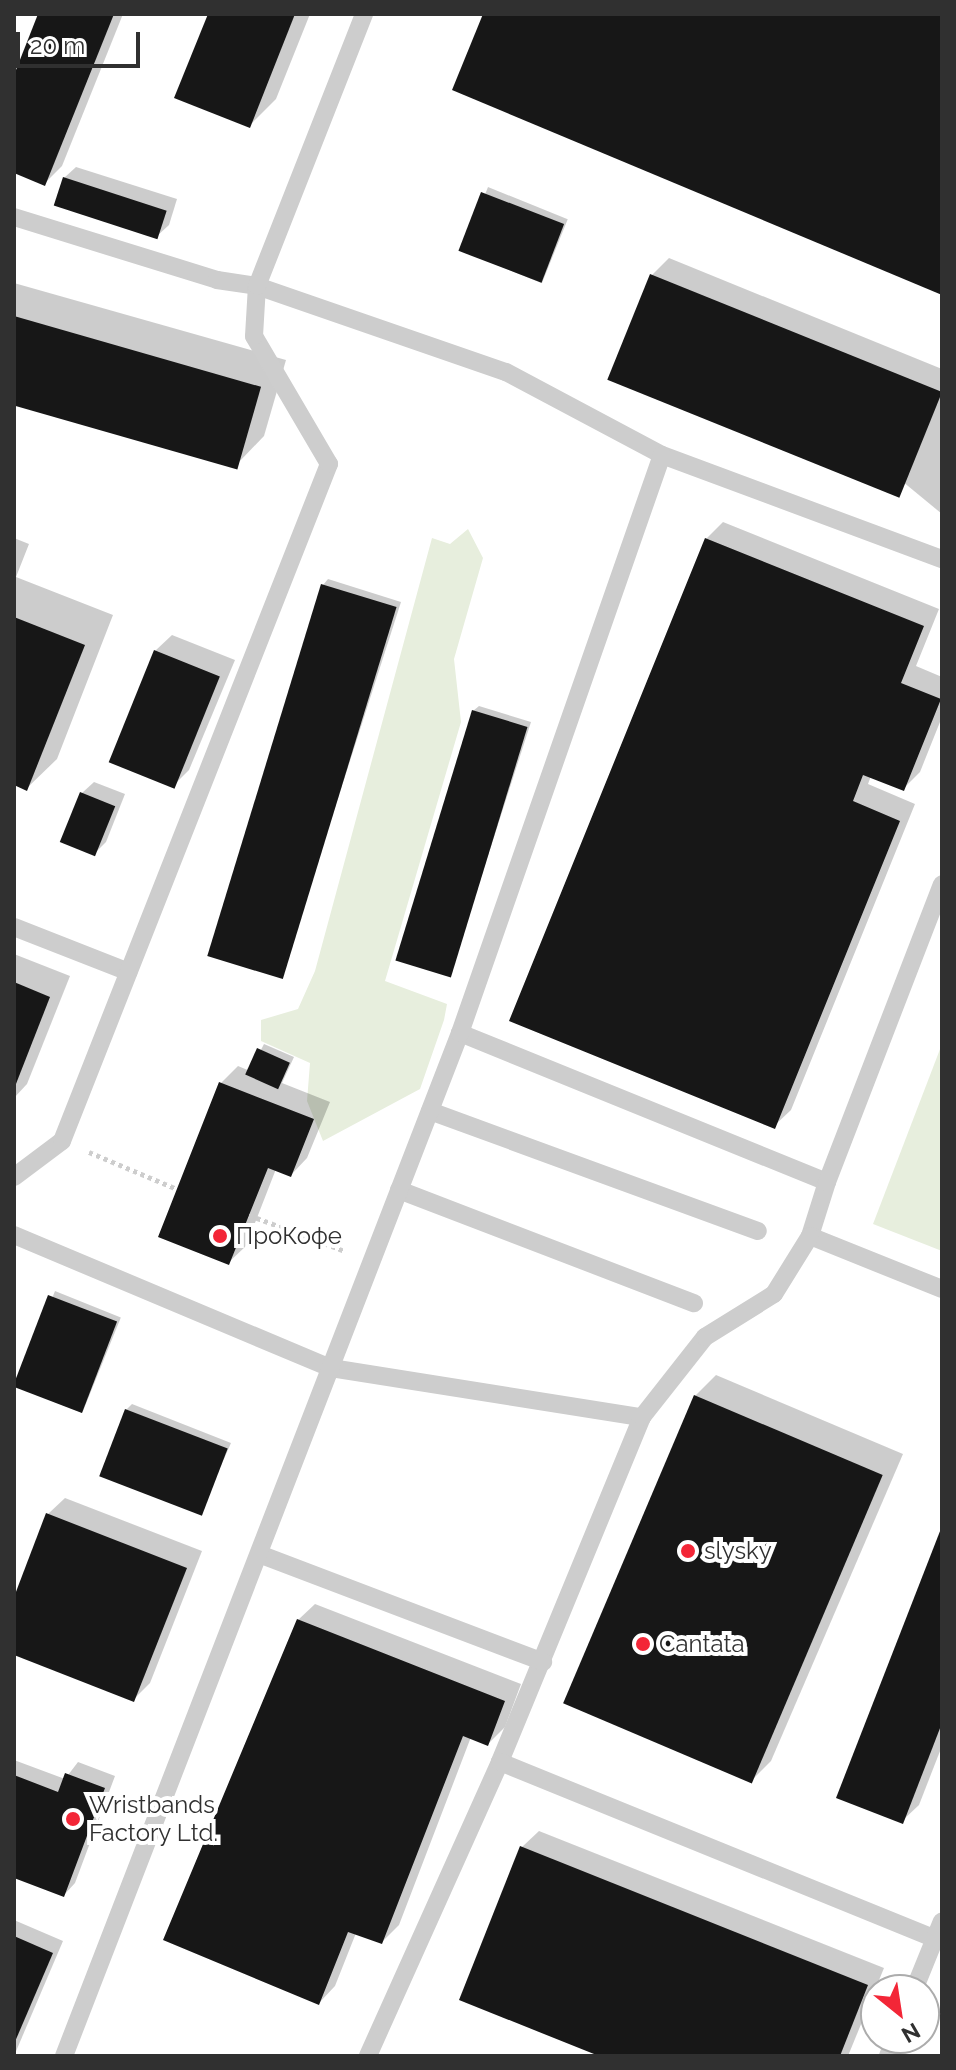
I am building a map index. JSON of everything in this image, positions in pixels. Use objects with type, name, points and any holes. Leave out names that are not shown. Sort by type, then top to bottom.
[{"type":"lane","points":[[14,1177],[62,1141],[329,464],[254,336],[257,286],[364,14]]},
{"type":"lane","points":[[14,217],[217,280],[257,286],[506,372],[662,455],[942,559]]},
{"type":"lane","points":[[64,2056],[460,1033],[662,455]]},
{"type":"lane","points":[[368,2056],[543,1662],[642,1417],[705,1337],[774,1294],[810,1236],[827,1182],[942,884]]},
{"type":"lane","points":[[14,927],[129,972]]},
{"type":"lane","points":[[460,1033],[827,1182]]},
{"type":"lane","points":[[430,1111],[758,1231]]},
{"type":"lane","points":[[399,1190],[694,1303]]},
{"type":"lane","points":[[14,1235],[331,1368],[642,1417]]},
{"type":"lane","points":[[810,1236],[942,1289]]},
{"type":"lane","points":[[259,1554],[543,1662]]},
{"type":"lane","points":[[500,1762],[935,1939]]},
{"type":"lane","points":[[921,1974],[942,1921]]},
{"type":"path","points":[[62,1141],[177,1189]]},
{"type":"path","points":[[249,1215],[372,1262]]},
{"type":"green space","points":[[468,529],[483,558],[454,659],[461,722],[385,981],[447,1004],[444,1020],[420,1089],[323,1141],[307,1101],[310,1063],[261,1041],[261,1020],[298,1009],[315,971],[432,538],[450,544]]},
{"type":"green space","points":[[942,1044],[942,1251],[873,1224]]},
{"type":"building","points":[[38,14],[114,14],[45,186],[14,173],[14,75]]},
{"type":"building","points":[[208,14],[295,14],[250,128],[174,98]]},
{"type":"building","points":[[483,14],[942,14],[942,295],[452,90]]},
{"type":"building","points":[[63,177],[167,211],[157,239],[54,206]]},
{"type":"building","points":[[481,192],[564,224],[542,283],[458,251]]},
{"type":"building","points":[[650,274],[942,392],[899,498],[607,380]]},
{"type":"building","points":[[14,316],[261,387],[237,470],[14,405]]},
{"type":"building","points":[[705,538],[924,626],[901,683],[941,699],[904,791],[863,775],[853,801],[900,821],[775,1129],[509,1021]]},
{"type":"building","points":[[321,584],[397,607],[283,979],[207,956]]},
{"type":"building","points":[[14,617],[85,645],[27,791],[14,785]]},
{"type":"building","points":[[154,650],[220,677],[175,789],[109,762]]},
{"type":"building","points":[[472,710],[527,727],[451,978],[395,961]]},
{"type":"building","points":[[80,792],[115,806],[95,856],[60,842]]},
{"type":"building","points":[[14,982],[50,997],[14,1089]]},
{"type":"building","points":[[257,1048],[290,1063],[278,1089],[245,1074]]},
{"type":"building","points":[[219,1082],[314,1119],[291,1177],[268,1168],[229,1265],[158,1237]]},
{"type":"building","points":[[48,1295],[117,1322],[82,1413],[14,1387]]},
{"type":"building","points":[[694,1395],[883,1475],[752,1783],[563,1703]]},
{"type":"building","points":[[125,1409],[228,1448],[202,1516],[99,1476]]},
{"type":"building","points":[[46,1513],[187,1568],[134,1702],[14,1655],[14,1597]]},
{"type":"building","points":[[942,1526],[942,1723],[903,1824],[836,1798]]},
{"type":"building","points":[[297,1619],[505,1701],[488,1746],[463,1736],[382,1944],[348,1932],[319,2005],[163,1940]]},
{"type":"building","points":[[65,1773],[105,1788],[64,1897],[14,1878],[14,1775],[58,1792]]},
{"type":"building","points":[[520,1846],[860,1982],[860,2005],[840,2056],[599,2056],[459,2000]]},
{"type":"building","points":[[14,1936],[53,1953],[14,2044]]},
{"type":"place","name":"ПроКофе","points":[[220,1236]]},
{"type":"place","name":"slysky","points":[[688,1551]]},
{"type":"place","name":"Cantata","points":[[643,1644]]},
{"type":"place","name":"Wristbands Factory Ltd.","points":[[73,1819]]}]
